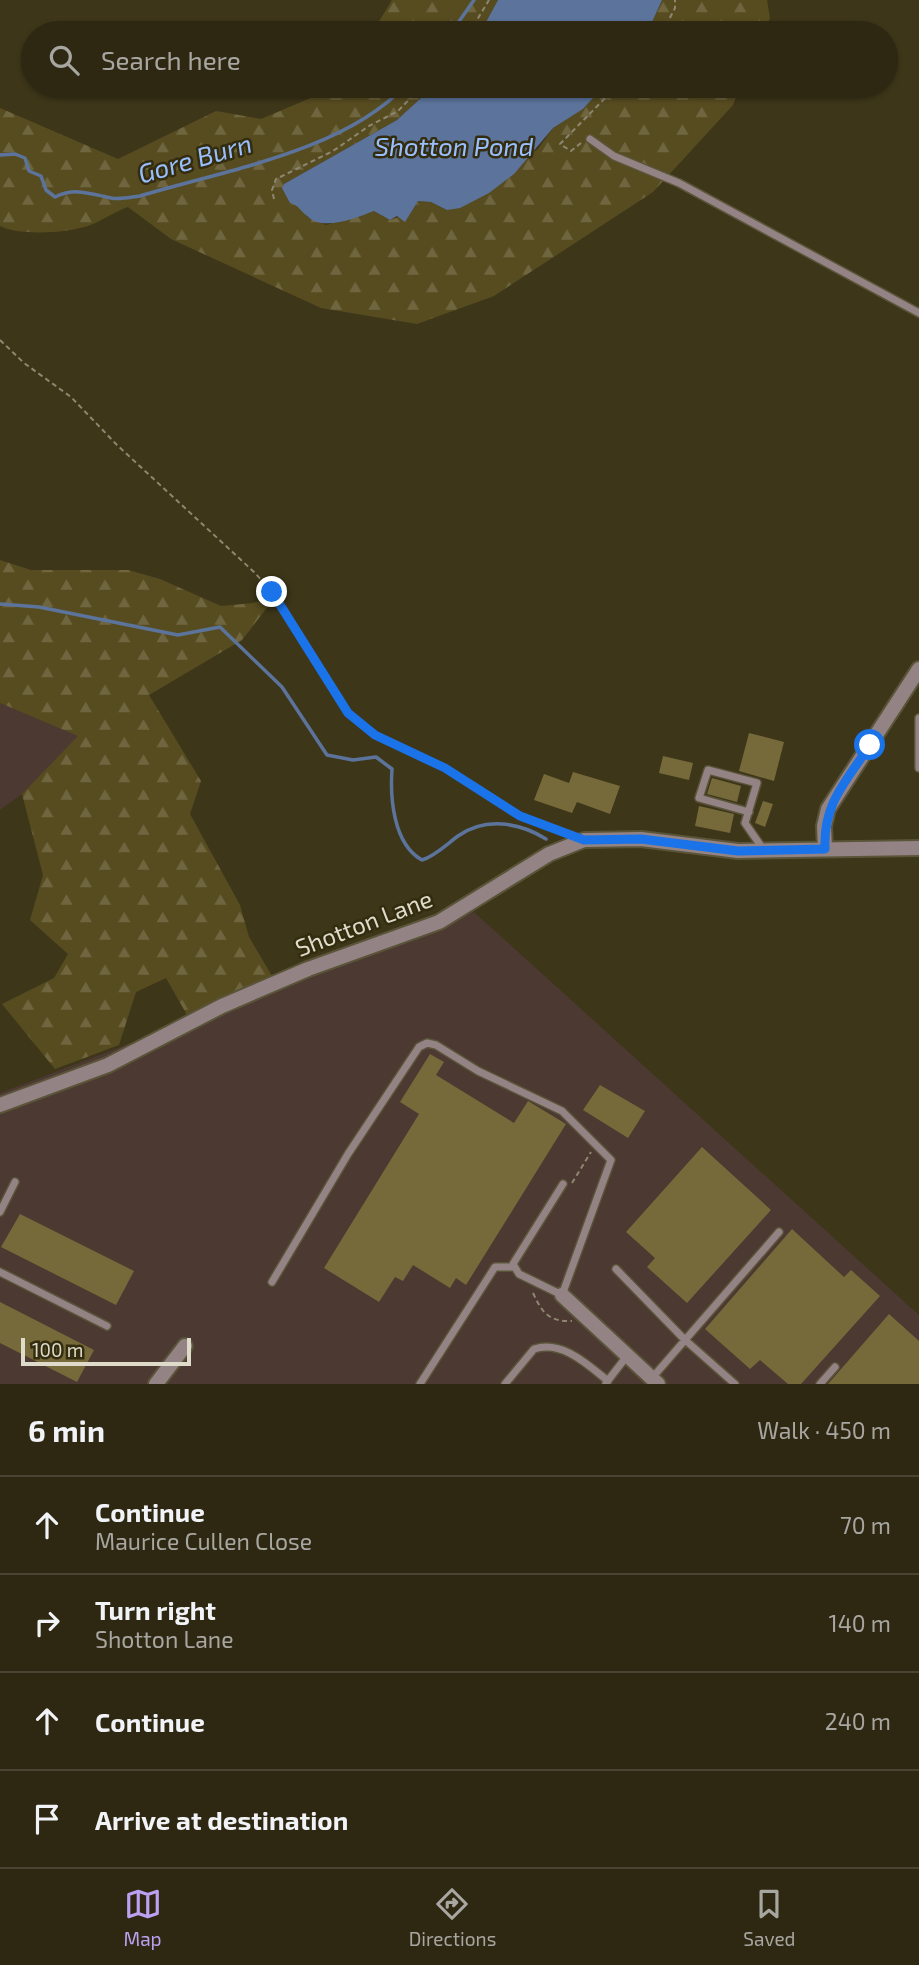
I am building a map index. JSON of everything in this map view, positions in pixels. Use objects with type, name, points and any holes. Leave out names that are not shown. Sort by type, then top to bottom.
[{"type":"street","points":[[825,849],[824,826],[828,809],[919,670]]},
{"type":"street","name":"Shotton Lane","points":[[0,1105],[108,1065],[222,1006],[308,969],[439,922],[549,854],[584,840],[641,839],[712,849],[764,851],[919,848]]},
{"type":"street","points":[[562,1295],[655,1381]]},
{"type":"street","points":[[156,1384],[184,1346]]},
{"type":"lane","points":[[590,139],[614,156],[679,183],[919,313]]},
{"type":"lane","points":[[919,718],[919,768]]},
{"type":"lane","points":[[749,812],[699,798],[708,770],[757,783],[749,812],[745,823],[764,851]]},
{"type":"lane","points":[[272,1282],[361,1134],[419,1047],[436,1045],[478,1071],[562,1111],[611,1160],[562,1295],[525,1278],[513,1267],[495,1267],[420,1384]]},
{"type":"lane","points":[[0,1212],[15,1182]]},
{"type":"lane","points":[[513,1267],[560,1187]]},
{"type":"lane","points":[[655,1381],[684,1339],[779,1232]]},
{"type":"lane","points":[[616,1269],[684,1339],[735,1384]]},
{"type":"lane","points":[[0,1272],[107,1326]]},
{"type":"lane","points":[[505,1384],[534,1349],[540,1347],[567,1351],[607,1382],[628,1356]]},
{"type":"lane","points":[[820,1384],[835,1367]]},
{"type":"path","points":[[475,21],[488,0]]},
{"type":"path","points":[[668,21],[675,8],[675,0]]},
{"type":"path","points":[[274,199],[272,190],[276,180],[333,151],[369,126],[398,111],[410,98]]},
{"type":"path","points":[[590,139],[587,138],[571,151],[560,144],[605,98]]},
{"type":"path","points":[[0,340],[71,397],[117,445],[254,572],[276,596],[348,713],[375,735],[436,763],[520,816],[584,840]]},
{"type":"path","points":[[560,1187],[569,1188],[596,1145]]},
{"type":"shaded area","points":[[0,703],[79,736],[22,794],[0,810]]},
{"type":"shaded area","points":[[474,912],[919,1315],[919,1384],[0,1384],[0,1093]]},
{"type":"green space","points":[[392,0],[498,0],[487,21],[379,21]]},
{"type":"green space","points":[[662,0],[767,0],[770,18],[769,21],[652,21]]},
{"type":"green space","points":[[311,98],[421,98],[397,120],[284,184],[307,217],[326,225],[374,211],[390,220],[410,213],[418,201],[431,202],[447,210],[538,149],[553,128],[583,109],[593,98],[736,98],[733,105],[653,192],[494,296],[417,324],[321,308],[171,239],[128,207],[88,226],[68,230],[31,232],[0,226],[0,108],[118,159],[216,111],[261,119]]},
{"type":"green space","points":[[0,560],[31,570],[128,570],[160,579],[221,606],[253,603],[276,596],[242,640],[149,695],[201,781],[190,814],[240,905],[249,937],[272,976],[187,1015],[166,978],[136,992],[119,1045],[55,1069],[2,1004],[54,978],[68,954],[30,920],[43,875],[22,794],[78,736],[0,703]]},
{"type":"water","points":[[498,0],[662,0],[652,21],[487,21]]},
{"type":"water","name":"Shotton Pond","points":[[421,98],[593,98],[583,109],[553,128],[514,174],[489,193],[460,208],[447,210],[431,202],[418,201],[405,222],[397,216],[390,220],[374,211],[349,220],[322,223],[314,221],[290,203],[282,188],[284,184],[397,120]]},
{"type":"building","points":[[749,733],[784,742],[774,781],[739,771]]},
{"type":"building","points":[[663,756],[693,763],[689,780],[659,773]]},
{"type":"building","points":[[573,772],[620,786],[610,814],[577,802],[572,813],[534,800],[544,774],[569,783]]},
{"type":"building","points":[[712,778],[741,786],[737,802],[707,794]]},
{"type":"building","points":[[763,801],[773,804],[765,827],[755,823]]},
{"type":"building","points":[[699,806],[734,814],[730,833],[695,826]]},
{"type":"building","points":[[430,1054],[444,1062],[436,1075],[514,1123],[528,1101],[566,1124],[466,1285],[456,1278],[450,1288],[413,1265],[403,1281],[395,1277],[379,1302],[324,1268],[419,1114],[400,1102]]},
{"type":"building","points":[[600,1085],[645,1111],[628,1138],[583,1110]]},
{"type":"building","points":[[702,1147],[771,1210],[687,1303],[647,1267],[655,1258],[626,1232]]},
{"type":"building","points":[[20,1214],[134,1271],[116,1305],[1,1247]]},
{"type":"building","points":[[792,1229],[844,1277],[851,1270],[880,1296],[801,1384],[788,1384],[760,1360],[750,1369],[705,1329]]},
{"type":"building","points":[[0,1302],[94,1350],[77,1382],[0,1343]]},
{"type":"building","points":[[889,1314],[919,1341],[919,1384],[828,1384]]},
{"type":"waterway","name":"Gore Burn","points":[[459,21],[474,0]]},
{"type":"waterway","name":"Gore Burn","points":[[0,155],[15,154],[25,158],[29,171],[41,176],[46,190],[55,197],[76,192],[122,199],[245,167],[316,143],[349,127],[391,98]]},
{"type":"waterway","points":[[0,604],[39,607],[178,635],[220,627],[282,687],[327,755],[353,760],[376,757],[392,769],[393,806],[399,832],[412,853],[422,860],[468,830],[479,826],[513,826],[546,839]]},
{"type":"route","points":[[272,592],[348,713],[375,735],[445,768],[520,816],[584,840],[607,837],[641,839],[738,851],[825,849],[824,826],[828,809],[870,745]]}]
